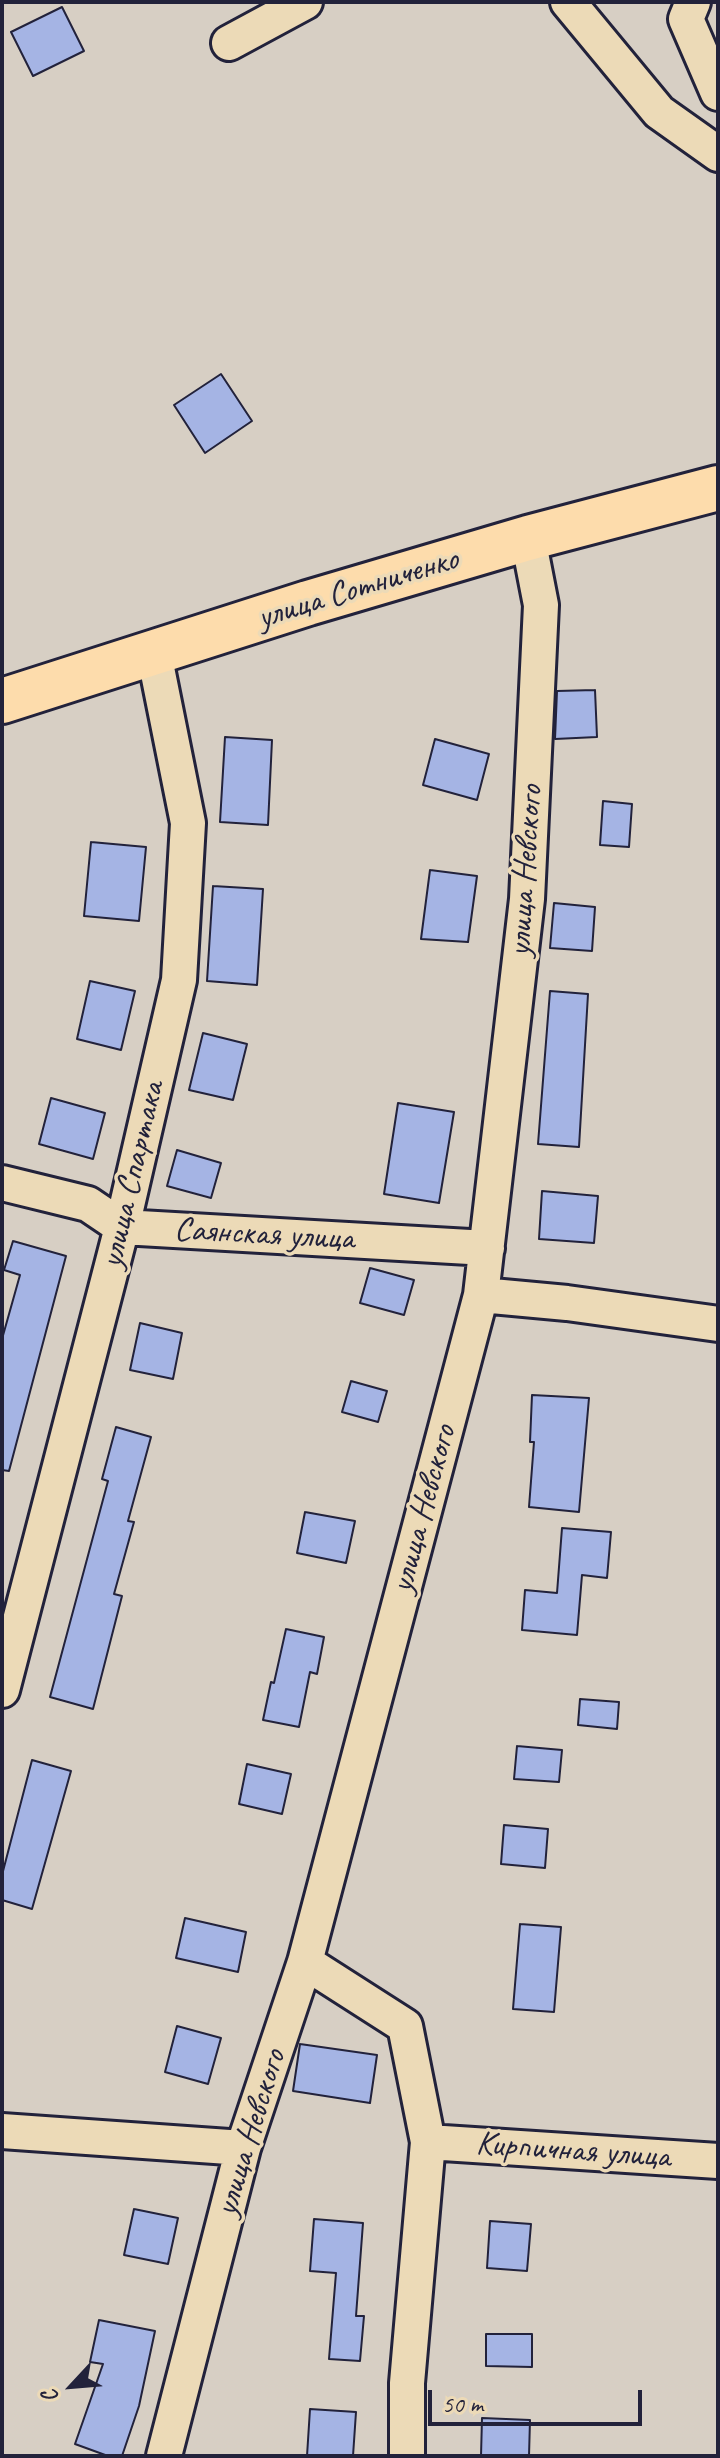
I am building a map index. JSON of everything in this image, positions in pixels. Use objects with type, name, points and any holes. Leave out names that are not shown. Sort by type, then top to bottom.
[{"type":"main road","name":"улица Сотниченко","points":[[2,701],[308,603],[528,538],[718,488]]},
{"type":"street","points":[[229,43],[305,2]]},
{"type":"street","points":[[568,2],[659,112],[718,154]]},
{"type":"street","points":[[686,8],[718,93]]},
{"type":"street","name":"улица Невского","points":[[164,2456],[243,2148],[305,1962],[481,1295],[527,899],[541,605],[528,538]]},
{"type":"street","name":"улица Спартака","points":[[2,1690],[122,1227],[179,980],[188,823],[154,653]]},
{"type":"street","points":[[2,1183],[88,1204],[122,1227]]},
{"type":"street","name":"Саянская улица","points":[[122,1227],[487,1248]]},
{"type":"street","points":[[481,1295],[567,1303],[718,1324]]},
{"type":"street","points":[[305,1962],[405,2026],[428,2142],[407,2383],[407,2456]]},
{"type":"street","points":[[2,2131],[243,2148]]},
{"type":"street","name":"Кирпичная улица","points":[[428,2142],[718,2161]]},
{"type":"building","points":[[62,7],[84,51],[33,76],[11,32]]},
{"type":"building","points":[[221,374],[252,421],[205,453],[174,405]]},
{"type":"building","points":[[595,690],[597,737],[555,739],[557,691]]},
{"type":"building","points":[[225,737],[272,740],[268,825],[220,822]]},
{"type":"building","points":[[435,739],[489,754],[477,800],[423,785]]},
{"type":"building","points":[[603,801],[632,804],[629,847],[600,845]]},
{"type":"building","points":[[91,842],[146,847],[139,921],[84,916]]},
{"type":"building","points":[[430,870],[477,876],[468,942],[421,939]]},
{"type":"building","points":[[213,886],[263,889],[257,985],[207,981]]},
{"type":"building","points":[[554,903],[595,907],[592,951],[550,948]]},
{"type":"building","points":[[90,981],[135,991],[121,1050],[77,1039]]},
{"type":"building","points":[[550,991],[588,994],[579,1147],[538,1144]]},
{"type":"building","points":[[203,1033],[247,1044],[233,1100],[189,1090]]},
{"type":"building","points":[[51,1098],[105,1113],[93,1159],[39,1144]]},
{"type":"building","points":[[398,1103],[454,1112],[439,1203],[384,1194]]},
{"type":"building","points":[[177,1150],[221,1163],[211,1198],[167,1186]]},
{"type":"building","points":[[542,1191],[598,1196],[594,1243],[539,1239]]},
{"type":"building","points":[[13,1241],[66,1256],[9,1471],[2,1470],[2,1339],[20,1275],[4,1270]]},
{"type":"building","points":[[370,1268],[414,1280],[404,1315],[360,1303]]},
{"type":"building","points":[[140,1323],[182,1333],[173,1379],[130,1370]]},
{"type":"building","points":[[351,1381],[387,1391],[378,1422],[342,1412]]},
{"type":"building","points":[[532,1395],[589,1398],[579,1512],[529,1507],[534,1442],[530,1442]]},
{"type":"building","points":[[116,1427],[151,1437],[128,1521],[134,1522],[114,1594],[122,1596],[93,1709],[50,1697],[108,1481],[102,1479]]},
{"type":"building","points":[[305,1512],[355,1521],[346,1563],[297,1553]]},
{"type":"building","points":[[562,1528],[611,1532],[607,1578],[582,1575],[577,1635],[522,1630],[525,1590],[557,1593]]},
{"type":"building","points":[[286,1629],[324,1637],[317,1674],[310,1672],[299,1727],[263,1720]]},
{"type":"building","points":[[580,1699],[619,1702],[617,1729],[578,1725]]},
{"type":"building","points":[[517,1746],[562,1750],[559,1782],[514,1779]]},
{"type":"building","points":[[32,1760],[71,1771],[32,1909],[2,1900],[2,1875]]},
{"type":"building","points":[[247,1764],[291,1774],[282,1814],[239,1804]]},
{"type":"building","points":[[504,1825],[548,1829],[545,1868],[501,1864]]},
{"type":"building","points":[[185,1918],[246,1932],[238,1972],[176,1958]]},
{"type":"building","points":[[520,1924],[561,1927],[554,2012],[513,2009]]},
{"type":"building","points":[[177,2026],[221,2038],[208,2084],[165,2072]]},
{"type":"building","points":[[300,2044],[377,2055],[370,2103],[293,2091]]},
{"type":"building","points":[[134,2209],[178,2218],[168,2264],[124,2255]]},
{"type":"building","points":[[314,2219],[363,2223],[356,2316],[364,2316],[360,2361],[329,2359],[336,2273],[310,2271]]},
{"type":"building","points":[[490,2221],[531,2224],[527,2271],[487,2268]]},
{"type":"building","points":[[99,2320],[155,2331],[139,2406],[122,2456],[108,2456],[75,2444],[103,2364],[90,2362]]},
{"type":"building","points":[[486,2334],[532,2334],[532,2367],[486,2366]]},
{"type":"building","points":[[310,2409],[356,2412],[353,2456],[307,2456]]},
{"type":"building","points":[[482,2418],[530,2420],[529,2456],[481,2456]]}]
